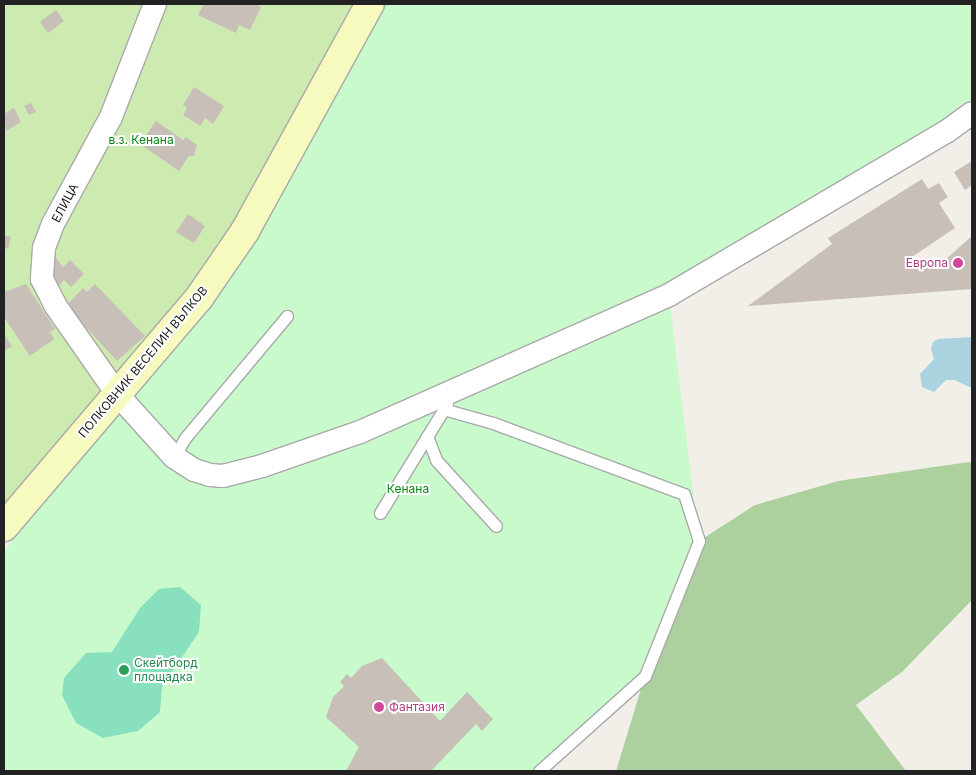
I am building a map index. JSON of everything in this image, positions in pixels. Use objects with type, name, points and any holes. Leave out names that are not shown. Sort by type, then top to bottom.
[{"type":"main road","name":"ПОЛКОВНИК ВЕСЕЛИН ВЪЛКОВ","points":[[4,527],[199,298],[246,231],[370,4]]},
{"type":"street","name":"ЕЛИЦА","points":[[154,4],[110,117],[53,224],[42,264],[42,279],[48,294],[117,394],[174,457],[194,470],[223,476],[360,432],[669,296],[930,142],[972,113]]},
{"type":"lane","points":[[174,457],[185,438],[287,316]]},
{"type":"lane","points":[[380,513],[457,389]]},
{"type":"lane","points":[[443,409],[493,423],[684,494],[699,541],[645,676],[539,771]]},
{"type":"lane","points":[[427,436],[436,460],[496,526]]},
{"type":"green space","name":"в.з. Кенана","points":[[4,4],[375,4],[245,231],[4,527]]},
{"type":"green space","name":"Кенана","points":[[375,4],[972,4],[972,105],[669,295],[699,541],[645,676],[538,771],[4,771],[4,552],[117,394],[199,298]]},
{"type":"green space","points":[[972,463],[972,600],[902,672],[856,705],[906,771],[616,771],[645,676],[699,541],[755,505],[838,481]]},
{"type":"green space","name":"Скейтборд площадка","points":[[180,587],[201,605],[199,632],[162,687],[160,712],[138,731],[103,738],[76,723],[62,695],[64,678],[86,653],[112,652],[140,608],[159,589]]},
{"type":"water","points":[[972,337],[972,388],[954,380],[946,380],[934,392],[922,387],[920,374],[934,359],[931,349],[933,342],[938,339]]},
{"type":"building","points":[[204,4],[255,4],[261,7],[250,30],[239,25],[236,33],[198,15]]},
{"type":"building","points":[[56,10],[64,21],[48,33],[40,22]]},
{"type":"building","points":[[194,87],[224,106],[213,124],[205,118],[200,126],[183,115],[187,108],[183,105]]},
{"type":"building","points":[[31,103],[36,112],[29,115],[24,106]]},
{"type":"building","points":[[14,108],[21,122],[6,131],[4,114]]},
{"type":"building","points":[[156,121],[183,140],[186,137],[197,145],[194,156],[189,156],[179,171],[140,144]]},
{"type":"building","points":[[972,161],[972,185],[965,190],[954,172]]},
{"type":"building","points":[[922,179],[928,189],[939,183],[948,197],[939,203],[955,228],[909,259],[911,262],[945,260],[972,236],[972,289],[748,306],[832,244],[828,238]]},
{"type":"building","points":[[188,214],[205,226],[194,243],[176,232]]},
{"type":"building","points":[[4,235],[11,237],[8,249],[4,247]]},
{"type":"building","points":[[54,255],[63,267],[70,260],[84,274],[71,287],[64,280],[57,287],[49,277]]},
{"type":"building","points":[[26,284],[55,329],[50,332],[54,339],[30,356],[4,317],[4,292]]},
{"type":"building","points":[[95,284],[145,336],[117,361],[66,306],[83,288],[87,292]]},
{"type":"building","points":[[4,334],[12,346],[4,351]]},
{"type":"building","name":"Фантазия","points":[[382,658],[440,721],[467,692],[493,719],[482,731],[476,724],[431,771],[346,771],[359,747],[326,717],[333,697],[344,686],[340,682],[347,674],[351,678],[362,666]]},
{"type":"place","name":"Европа","points":[[958,263]]},
{"type":"place","name":"Скейтборд площадка","points":[[124,670]]},
{"type":"place","name":"Фантазия","points":[[379,707]]}]
